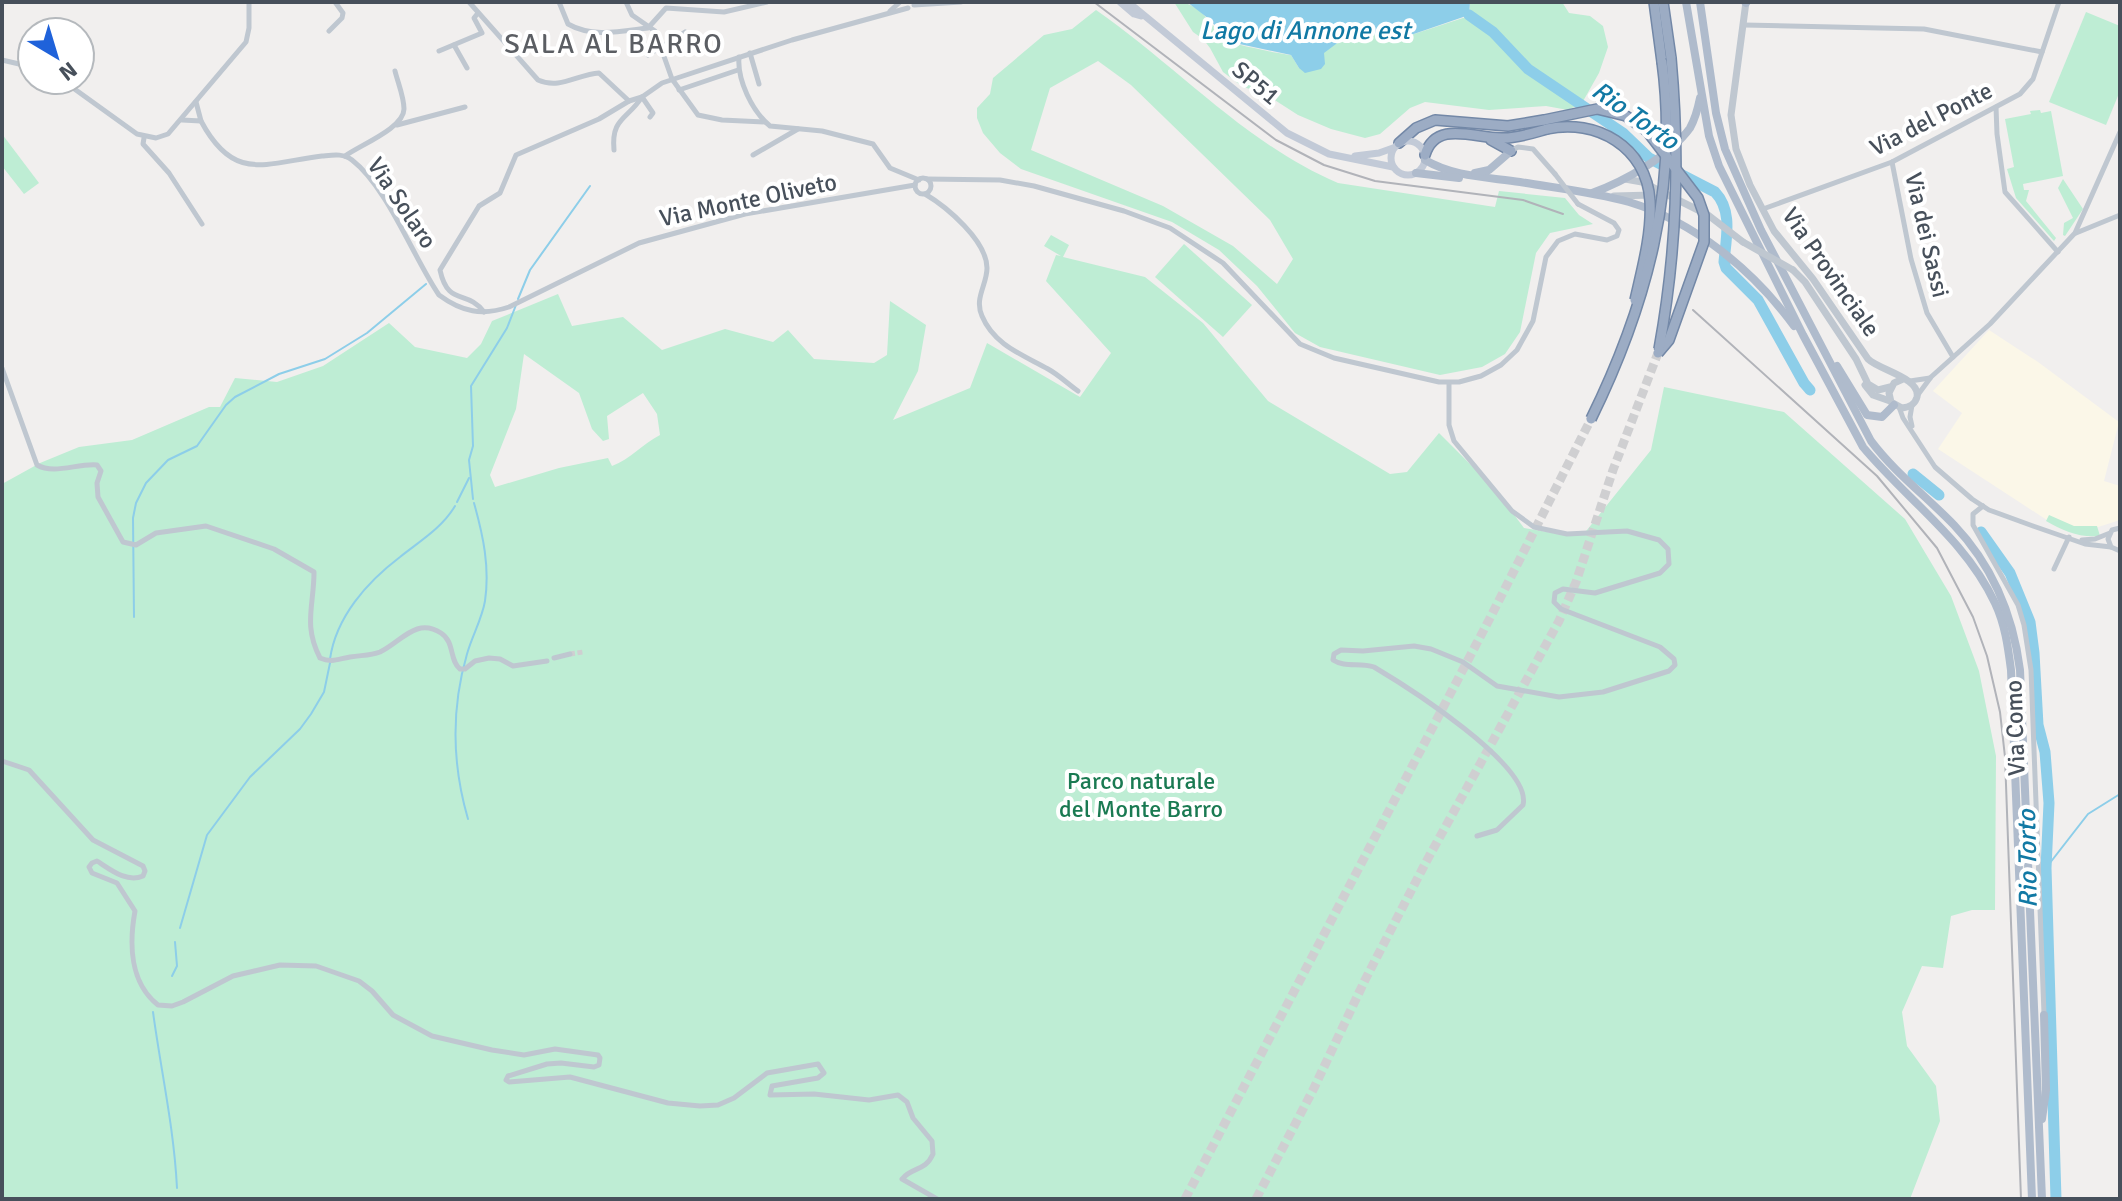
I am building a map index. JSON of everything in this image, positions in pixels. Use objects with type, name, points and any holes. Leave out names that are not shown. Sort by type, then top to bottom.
[{"type":"highway","points":[[1591,419],[1624,348],[1650,267],[1665,176],[1666,93],[1654,2]]},
{"type":"highway","points":[[1425,157],[1435,137],[1445,133],[1511,138],[1545,124],[1597,109],[1626,116],[1647,131],[1698,198],[1704,215],[1704,242],[1669,340],[1658,353],[1674,245],[1677,193],[1673,81],[1663,2]]},
{"type":"highway","points":[[1397,145],[1416,128],[1435,120],[1508,126],[1582,126],[1611,136],[1633,156],[1647,182],[1650,216],[1624,348]]},
{"type":"highway","points":[[1473,135],[1494,140],[1511,151]]},
{"type":"main road","points":[[1120,2],[1134,14],[1147,18]]},
{"type":"main road","name":"SP51","points":[[1128,2],[1272,122],[1329,154],[1393,167]]},
{"type":"main road","points":[[1686,2],[1709,136],[1719,166],[1803,335],[1863,447],[1966,554],[1996,605],[2005,634],[2011,670],[2032,1199]]},
{"type":"main road","points":[[1700,2],[1716,113],[1725,149],[1761,230],[1871,441],[1887,462],[1953,524],[1988,568],[2005,603],[2017,644],[2042,1199]]},
{"type":"main road","points":[[1590,194],[1628,177],[1682,136],[1696,115],[1701,94]]},
{"type":"main road","points":[[1557,189],[1416,173],[1401,174],[1393,167],[1390,157],[1397,145],[1415,142],[1425,157],[1448,171],[1590,194],[1645,207],[1677,222],[1732,259],[1780,306],[1803,335]]},
{"type":"main road","name":"SP51","points":[[1329,154],[1368,156],[1397,145]]},
{"type":"main road","points":[[1448,171],[1483,173],[1511,151]]},
{"type":"main road","points":[[1416,173],[1425,157]]},
{"type":"main road","points":[[1808,320],[1865,413],[1881,418],[1895,405]]},
{"type":"main road","points":[[2039,1143],[2046,1090],[2044,1015]]},
{"type":"street","points":[[85,96],[144,138],[168,134],[246,42],[249,2]]},
{"type":"street","points":[[329,31],[342,18],[343,13],[335,2]]},
{"type":"street","points":[[469,2],[538,80],[553,84],[599,73],[629,101],[672,79],[915,4]]},
{"type":"street","points":[[559,2],[568,24],[577,29],[605,32],[648,28],[666,8],[724,12],[766,2]]},
{"type":"street","points":[[626,2],[632,15],[655,31],[672,79],[698,115],[722,120],[765,122]]},
{"type":"street","points":[[887,14],[900,2],[930,5],[961,2]]},
{"type":"street","name":"Via Provinciale","points":[[1746,2],[1731,115],[1736,149],[1762,209],[1784,245],[1813,279],[1868,359],[1907,380]]},
{"type":"street","name":"Via del Ponte","points":[[1762,209],[1892,162],[2020,94],[2033,79],[2059,2]]},
{"type":"street","points":[[439,51],[482,33],[474,18],[478,13]]},
{"type":"street","points":[[1744,25],[1924,29],[2042,52]]},
{"type":"street","points":[[648,55],[685,32]]},
{"type":"street","points":[[454,45],[467,68]]},
{"type":"street","points":[[750,53],[759,84]]},
{"type":"street","points":[[739,57],[738,70],[745,89],[765,122],[775,128],[849,136],[873,144],[890,168],[906,176],[925,194],[943,205]]},
{"type":"street","points":[[679,90],[738,70]]},
{"type":"street","points":[[395,71],[404,110],[396,125]]},
{"type":"street","points":[[642,97],[653,113],[650,117]]},
{"type":"street","points":[[614,150],[613,136],[617,122],[637,106],[642,97]]},
{"type":"street","name":"Via Solaro","points":[[196,102],[201,121],[220,152],[245,164],[266,165],[334,154],[345,156],[360,168],[380,195],[439,295],[451,304],[481,313],[480,306],[454,296],[444,285],[440,270],[479,206],[500,193],[516,155],[599,119],[629,101]]},
{"type":"street","points":[[345,156],[396,125],[465,107]]},
{"type":"street","points":[[1996,107],[2005,192],[2058,252]]},
{"type":"street","points":[[181,120],[201,121]]},
{"type":"street","points":[[753,155],[799,129]]},
{"type":"street","points":[[1913,431],[1910,417],[1912,405],[1931,377],[1990,324],[2075,233],[2120,132]]},
{"type":"street","points":[[144,138],[143,144],[169,173],[202,224]]},
{"type":"street","points":[[925,194],[948,181],[1000,180],[1034,186],[1124,211],[1170,228],[1223,263],[1300,344],[1334,358],[1449,383],[1487,374],[1517,350],[1533,321],[1546,257],[1558,241],[1575,234],[1609,240],[1617,236],[1619,230],[1614,223],[1578,204],[1533,149],[1518,147],[1511,151]]},
{"type":"street","name":"Via dei Sassi","points":[[1892,162],[1911,259],[1927,313],[1953,357]]},
{"type":"street","points":[[1628,177],[1708,215],[1743,242],[1793,270],[1810,288],[1874,389],[1882,390],[1907,380],[1931,377]]},
{"type":"street","points":[[927,179],[943,205],[984,250],[987,268],[979,298],[981,314],[987,324],[1004,345],[1051,371],[1078,391]]},
{"type":"street","name":"Via Monte Oliveto","points":[[481,313],[522,302],[639,243],[745,214],[917,185],[927,179],[948,181]]},
{"type":"street","points":[[1605,197],[1668,196]]},
{"type":"street","points":[[2075,233],[2120,215]]},
{"type":"street","points":[[2,368],[37,465],[54,469],[97,465],[101,471],[97,483],[98,497],[123,542],[136,545],[156,533],[206,526],[274,549],[314,572],[309,625],[320,658],[328,661],[377,653],[411,631],[427,628],[443,634],[450,644],[454,664],[463,669],[475,661],[489,658],[500,659],[513,666],[547,661]]},
{"type":"street","name":"Via Provinciale","points":[[1886,371],[1892,385]]},
{"type":"street","points":[[1864,375],[1869,392],[1895,405],[1912,405]]},
{"type":"street","points":[[1907,380],[1916,388],[1917,396]]},
{"type":"street","points":[[1449,383],[1449,425],[1454,441],[1517,516],[1534,527],[1554,533],[1627,531],[1657,539],[1667,547],[1670,557],[1662,572],[1622,586],[1592,594],[1565,589],[1555,593],[1554,602],[1561,609],[1660,647],[1673,656],[1675,665],[1669,671],[1603,692],[1559,697],[1497,686],[1463,662],[1421,647],[1341,650],[1334,654],[1333,660],[1338,663],[1374,667],[1441,711],[1479,741],[1516,778],[1524,791],[1523,805],[1495,832],[1477,836]]},
{"type":"street","points":[[1892,385],[1889,396],[1935,467],[1983,506],[2085,544],[2120,551]]},
{"type":"street","name":"Via Como","points":[[1983,506],[1973,514],[1973,525],[2004,575],[2018,605],[2031,670],[2044,1015]]},
{"type":"street","points":[[2077,540],[2095,539],[2120,528]]},
{"type":"street","points":[[2110,533],[2108,542],[2111,547]]},
{"type":"street","points":[[2054,569],[2069,537]]},
{"type":"street","points":[[554,658],[570,654]]},
{"type":"street","points":[[2,761],[29,770],[93,840],[143,866],[143,876],[135,879],[116,873],[97,861],[89,867],[92,873],[117,883],[135,911],[131,930],[135,970],[140,986],[158,1005],[172,1006],[183,1002],[244,973],[280,965],[316,966],[359,981],[393,1015],[432,1036],[524,1055],[555,1049],[598,1055],[601,1062],[594,1067],[547,1064],[508,1076],[506,1080],[509,1082],[570,1077],[668,1103],[718,1105],[734,1098],[767,1073],[814,1064],[823,1069],[822,1076],[772,1086],[770,1095],[814,1094],[869,1100],[898,1095],[907,1102],[913,1118],[932,1141],[933,1154],[922,1168],[902,1179],[937,1199]]},
{"type":"shaded area","points":[[1989,330],[2119,422],[2104,481],[2120,486],[2120,520],[2092,529],[2059,528],[1938,449],[1962,413],[1933,391]]},
{"type":"green space","points":[[1174,2],[1199,10],[1229,41],[1291,55],[1299,68],[1344,38],[1371,34],[1405,37],[1469,16],[1470,2],[1562,2],[1569,13],[1590,16],[1603,26],[1608,47],[1599,73],[1582,103],[1568,110],[1546,106],[1489,110],[1425,102],[1410,108],[1380,134],[1365,138],[1331,129],[1298,115],[1264,93],[1243,87],[1223,72],[1210,48],[1193,32]]},
{"type":"green space","points":[[1096,10],[1242,126],[1305,167],[1338,183],[1495,207],[1499,191],[1565,198],[1579,215],[1593,224],[1550,233],[1536,253],[1520,332],[1505,354],[1482,367],[1440,375],[1320,347],[1295,333],[1257,286],[1219,250],[1172,222],[1021,169],[1000,153],[983,133],[977,108],[990,94],[993,78],[1044,35],[1072,29]],"holes":[[[1098,61],[1131,85],[1270,220],[1293,259],[1277,284],[1233,246],[1163,206],[1031,150],[1050,88]]]},
{"type":"green space","points":[[2086,12],[2120,26],[2120,91],[2106,125],[2049,102]]},
{"type":"green space","points":[[2040,110],[2041,113],[2051,111],[2063,176],[2023,184],[2024,190],[2029,190],[2026,201],[2056,238],[2054,241],[2016,198],[2007,169],[2014,167],[2005,119]]},
{"type":"green space","points":[[2,134],[39,183],[24,194],[2,166]]},
{"type":"green space","points":[[2063,179],[2083,209],[2065,236],[2064,223],[2073,218],[2058,188]]},
{"type":"green space","name":"Parco naturale del Monte Barro","points":[[1051,235],[1069,245],[1063,257],[1145,277],[1203,323],[1268,401],[1390,474],[1407,472],[1439,433],[1494,488],[1524,528],[1583,535],[1651,450],[1664,387],[1784,412],[1905,519],[1951,596],[1979,671],[1996,756],[1995,910],[1972,910],[1951,916],[1943,968],[1922,966],[1902,1012],[1907,1046],[1936,1086],[1940,1121],[1910,1199],[2,1199],[2,484],[40,463],[79,447],[132,440],[209,407],[220,407],[235,378],[277,382],[323,366],[389,323],[415,347],[467,358],[481,344],[492,321],[558,294],[572,326],[623,317],[662,350],[725,329],[773,342],[788,330],[814,359],[874,363],[887,355],[890,301],[926,325],[918,371],[893,420],[970,388],[987,343],[1080,397],[1111,353],[1046,281],[1056,255],[1061,256],[1044,246]],"holes":[[[524,354],[579,393],[592,429],[603,441],[609,439],[607,416],[643,393],[657,414],[660,435],[612,466],[608,458],[559,468],[495,487],[490,475],[516,409]]]},
{"type":"green space","points":[[1184,244],[1252,305],[1223,337],[1155,277]]},
{"type":"green space","points":[[2049,515],[2074,526],[2097,526],[2100,536],[2065,531],[2046,521]]},
{"type":"water","name":"Lago di Annone est","points":[[1187,2],[1470,2],[1469,15],[1405,37],[1371,34],[1344,38],[1324,53],[1325,64],[1321,69],[1305,73],[1291,55],[1230,42],[1209,19]]},
{"type":"waterway","name":"Rio Torto","points":[[1469,15],[1493,32],[1528,69],[1623,133],[1649,158],[1715,192],[1721,199],[1726,216],[1726,268],[1758,300],[1810,390]]},
{"type":"waterway","points":[[518,299],[530,270],[590,186]]},
{"type":"waterway","points":[[134,617],[133,518],[136,503],[146,483],[168,460],[197,446],[235,397],[279,374],[325,359],[367,333],[426,284]]},
{"type":"waterway","points":[[473,499],[469,460],[473,446],[471,386],[507,328],[516,305]]},
{"type":"waterway","name":"Rio Torto","points":[[1913,474],[1939,495]]},
{"type":"waterway","points":[[457,502],[469,478]]},
{"type":"waterway","points":[[468,819],[456,757],[456,716],[469,647],[484,608],[487,576],[485,551],[474,503]]},
{"type":"waterway","points":[[330,659],[339,629],[365,589],[437,528],[455,506]]},
{"type":"waterway","name":"Rio Torto","points":[[1981,532],[2010,573],[2030,622],[2034,653],[2038,725],[2045,752],[2049,803],[2046,868],[2056,1199]]},
{"type":"waterway","points":[[180,928],[207,835],[250,777],[300,729],[311,714],[324,692],[330,663]]},
{"type":"waterway","points":[[2046,868],[2088,814],[2120,794]]},
{"type":"waterway","points":[[172,976],[177,966],[175,942]]},
{"type":"waterway","points":[[153,1012],[177,1188]]},
{"type":"tunnel","points":[[1256,1199],[1426,862],[1559,621],[1576,582],[1613,470],[1658,353]]},
{"type":"tunnel","points":[[1185,1199],[1591,419]]},
{"type":"tunnel","points":[[570,654],[583,652]]},
{"type":"railway","points":[[1094,2],[1276,140],[1324,165],[1375,181],[1523,200],[1563,214]]},
{"type":"railway","points":[[1693,310],[1877,476],[1937,548],[1973,617],[1987,656],[2000,712],[2005,757],[2021,1199]]},
{"type":"district","name":"SALA AL BARRO","points":[[614,44]]}]
